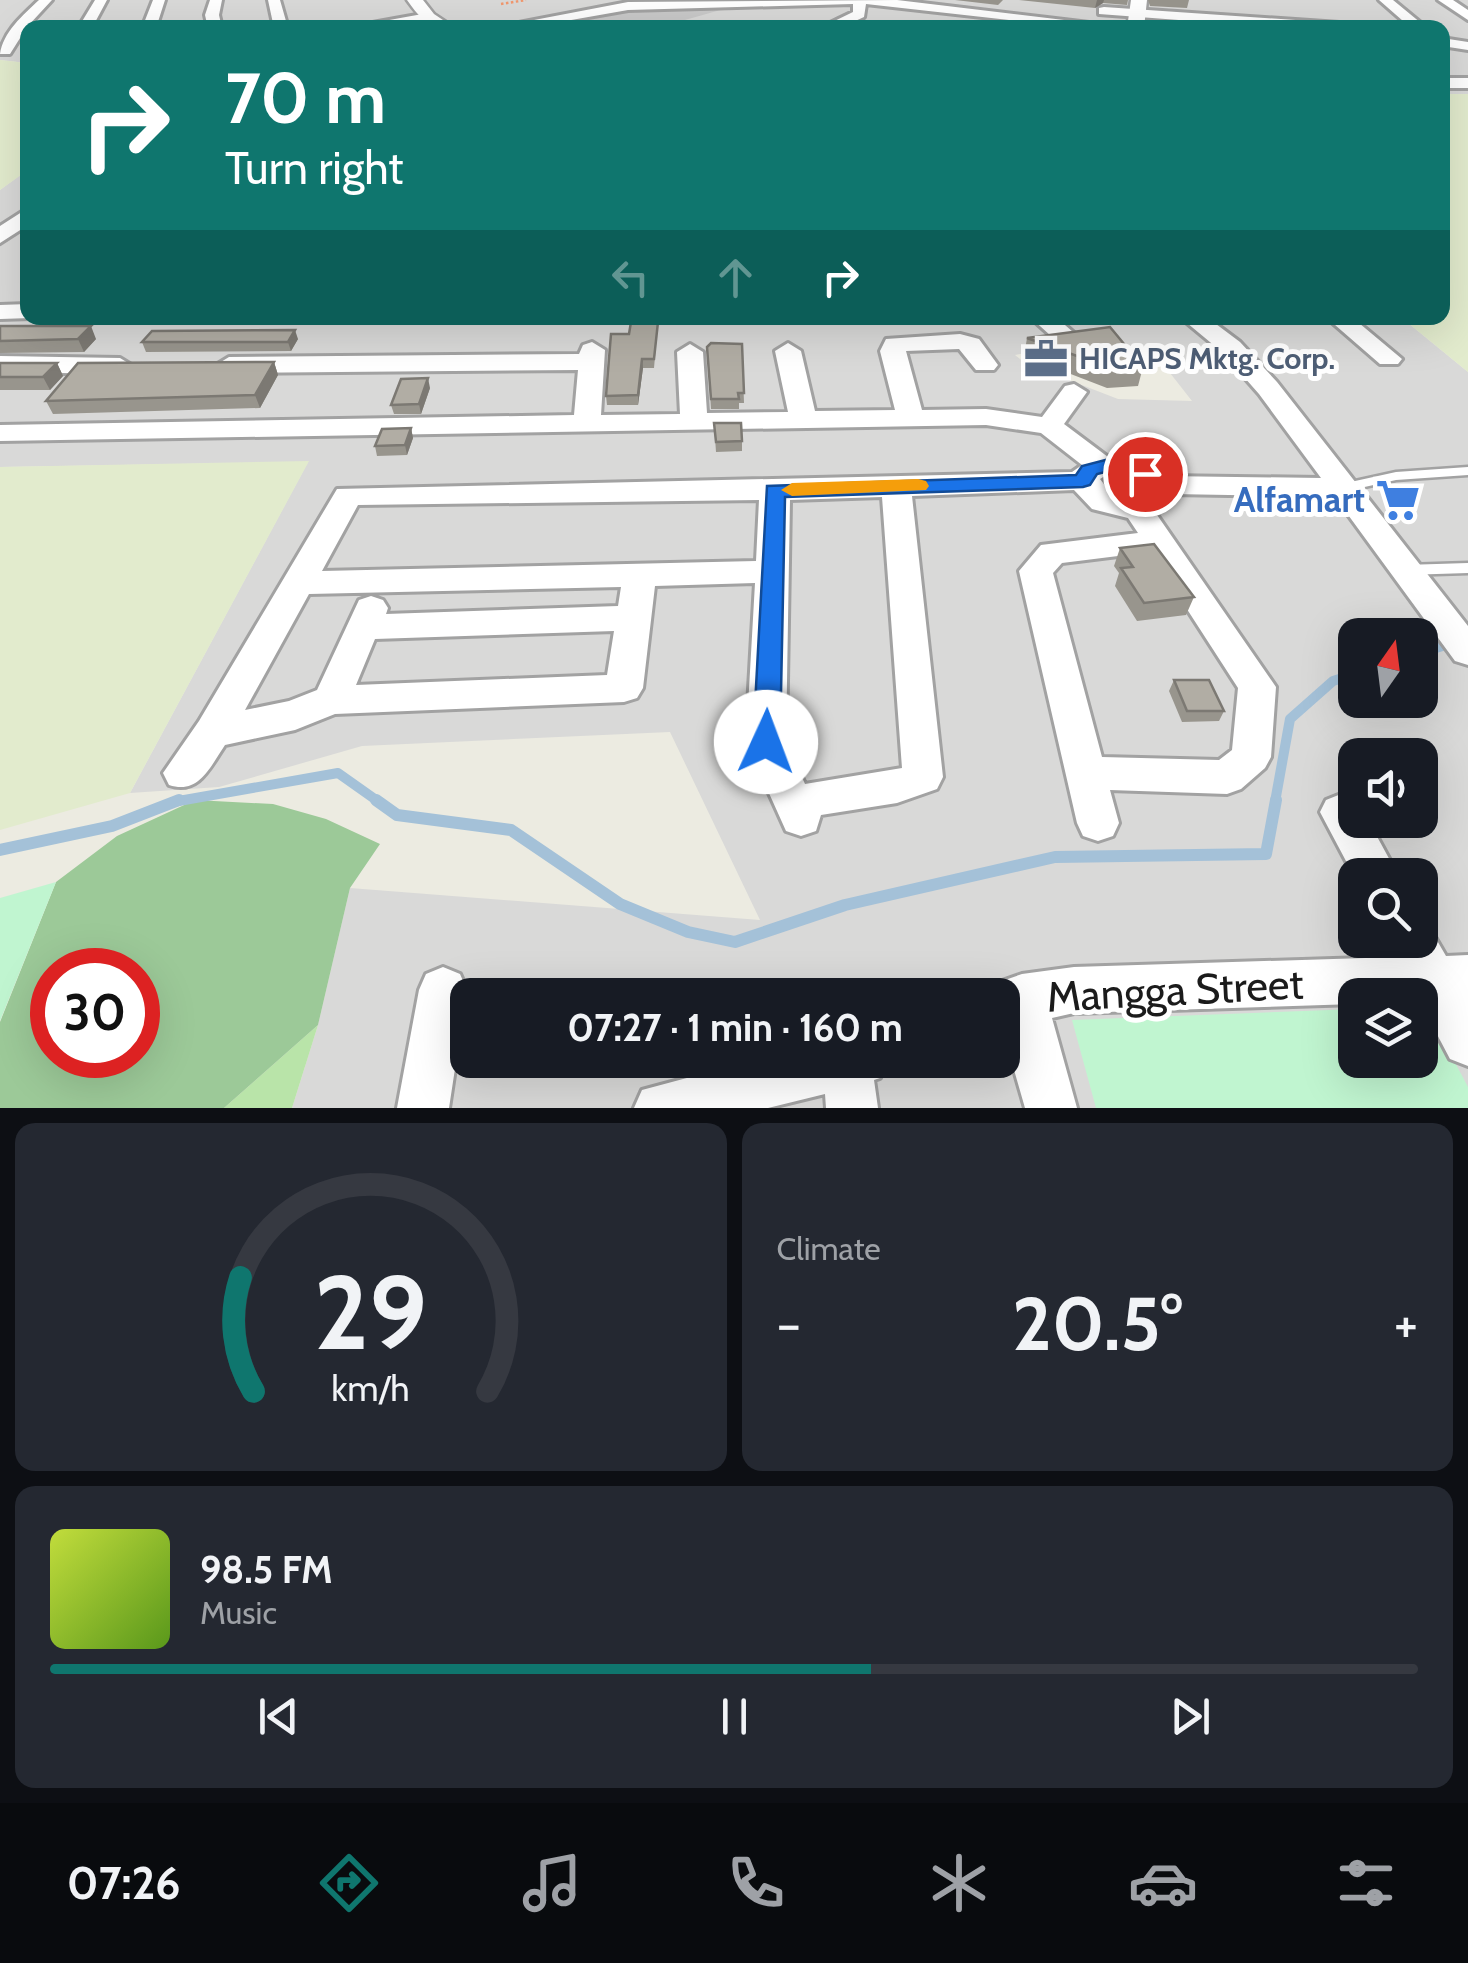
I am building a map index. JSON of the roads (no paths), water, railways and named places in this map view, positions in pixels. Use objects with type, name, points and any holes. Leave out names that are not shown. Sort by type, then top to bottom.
[{"type":"street","points":[[27,20],[46,0]]},
{"type":"street","points":[[414,0],[433,20]]},
{"type":"street","points":[[540,20],[628,6],[860,0],[1299,20]]},
{"type":"street","points":[[845,20],[859,14],[860,0]]},
{"type":"street","points":[[1199,0],[1204,17]]},
{"type":"street","points":[[1385,0],[1410,20]]},
{"type":"street","points":[[1444,0],[1468,16]]},
{"type":"street","points":[[782,18],[798,13],[797,2]]},
{"type":"street","points":[[501,4],[532,20]]},
{"type":"street","points":[[702,19],[740,4]]},
{"type":"street","points":[[916,20],[930,6]]},
{"type":"street","points":[[999,7],[1046,20]]},
{"type":"street","points":[[1333,13],[1341,20]]},
{"type":"street","points":[[398,20],[428,17]]},
{"type":"street","points":[[2,51],[20,27]]},
{"type":"street","points":[[0,237],[20,221]]},
{"type":"street","points":[[1052,325],[1069,339]]},
{"type":"street","points":[[1202,325],[1231,347],[1268,388],[1457,638]]},
{"type":"street","points":[[1347,325],[1389,360]]},
{"type":"street","points":[[910,418],[893,351],[895,344],[960,341],[970,344],[985,365]]},
{"type":"street","points":[[788,351],[803,419]]},
{"type":"street","points":[[690,352],[694,420]]},
{"type":"street","points":[[194,365],[592,356],[587,422]]},
{"type":"street","points":[[0,364],[154,366]]},
{"type":"street","points":[[1049,426],[1074,392]]},
{"type":"street","points":[[0,432],[1010,418],[1049,426],[1093,473],[1094,498],[1118,508],[1146,496],[1342,488]]},
{"type":"street","points":[[183,773],[213,732],[348,496],[775,490],[1093,473]]},
{"type":"street","points":[[775,490],[766,742],[797,811],[923,777],[896,486]]},
{"type":"street","points":[[1088,774],[1226,777],[1252,756],[1257,687],[1158,541],[1146,496]]},
{"type":"street","points":[[1098,824],[1036,571],[1052,553],[1158,541]]},
{"type":"street","points":[[300,582],[772,572]]},
{"type":"street","points":[[213,732],[295,715],[331,700],[624,688],[639,577]]},
{"type":"street","points":[[331,700],[382,582]]},
{"type":"street","points":[[362,627],[634,618]]},
{"type":"street","points":[[1438,966],[1468,1041]]},
{"type":"street","name":"Mangga Street","points":[[1020,1000],[1074,990],[1438,966]]},
{"type":"street","points":[[424,1108],[443,990]]},
{"type":"street","points":[[1020,1023],[1051,1108]]},
{"type":"street","points":[[660,1108],[854,1078]]},
{"type":"lane","points":[[1342,488],[1396,476],[1468,471]]},
{"type":"lane","points":[[1405,570],[1468,568]]},
{"type":"waterway","points":[[1438,647],[1468,638]]},
{"type":"waterway","points":[[1275,802],[1290,719],[1338,679]]},
{"type":"waterway","points":[[175,802],[338,773],[379,802]]},
{"type":"waterway","points":[[175,802],[179,800]]},
{"type":"waterway","points":[[376,800],[397,815],[511,830],[620,904],[688,932],[735,942],[845,905],[1055,857],[1266,854],[1276,800]]},
{"type":"waterway","points":[[0,850],[112,826],[175,802]]},
{"type":"place","name":"HICAPS Mktg. Corp.","points":[[1046,359]]},
{"type":"place","name":"Alfamart","points":[[1398,500]]}]
